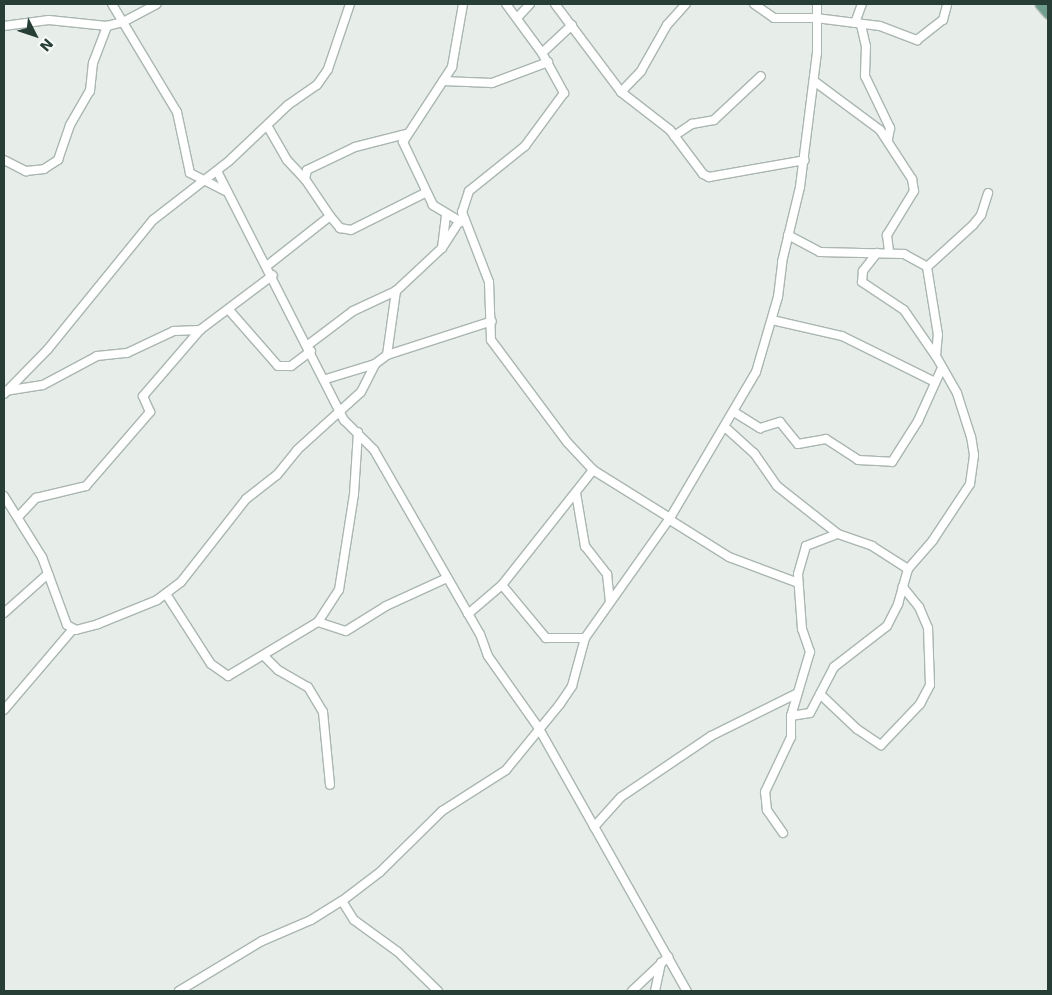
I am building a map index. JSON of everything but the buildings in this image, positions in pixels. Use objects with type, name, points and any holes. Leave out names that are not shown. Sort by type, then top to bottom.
[{"type":"main road","points":[[1041,4],[1048,12]]},
{"type":"street","points":[[112,4],[177,112],[190,172],[206,178],[225,191]]},
{"type":"street","points":[[4,26],[49,20],[107,26],[123,22],[157,4]]},
{"type":"street","points":[[4,392],[42,356],[153,220],[218,170],[268,127],[288,105],[323,78],[350,4]]},
{"type":"street","points":[[461,222],[446,216],[425,193],[406,150],[406,134],[443,81],[456,51],[463,4]]},
{"type":"street","points":[[229,310],[278,366],[291,366],[353,311],[396,291],[442,248],[461,222],[468,191],[525,146],[563,98],[563,88],[548,62],[506,4]]},
{"type":"street","points":[[516,18],[530,4]]},
{"type":"street","points":[[555,4],[622,92],[674,136],[697,169],[709,177],[804,160]]},
{"type":"street","points":[[566,4],[566,16]]},
{"type":"street","points":[[622,92],[640,71],[667,26],[686,4]]},
{"type":"street","points":[[754,4],[776,18],[816,18],[893,29],[917,40],[943,20],[947,5]]},
{"type":"street","points":[[179,991],[262,941],[311,920],[342,901],[380,872],[442,811],[506,770],[572,686],[585,638],[670,519],[726,428],[756,372],[772,320],[804,160],[814,81],[817,4]]},
{"type":"street","points":[[862,4],[858,24],[866,46],[865,76],[890,128],[888,139]]},
{"type":"street","points":[[542,53],[572,25]]},
{"type":"street","points":[[4,160],[26,171],[44,169],[58,160],[70,125],[90,91],[93,63],[107,26]]},
{"type":"street","points":[[443,81],[492,83],[548,62]]},
{"type":"street","points":[[674,136],[692,124],[714,120],[762,76]]},
{"type":"street","points":[[814,81],[888,139],[914,185],[911,198],[890,228],[889,252]]},
{"type":"street","points":[[268,127],[287,160],[303,171],[306,179],[330,216],[340,228],[351,230],[425,193]]},
{"type":"street","points":[[303,171],[355,147],[406,134]]},
{"type":"street","points":[[218,170],[225,191],[268,265],[348,425],[358,432],[374,450],[468,614],[488,656],[538,727],[594,827],[664,960],[687,991]]},
{"type":"street","points":[[927,267],[973,225],[981,215],[988,193]]},
{"type":"street","points":[[462,212],[489,282],[492,321],[491,340],[495,350],[593,470],[729,557],[798,583]]},
{"type":"street","points":[[268,265],[330,216]]},
{"type":"street","points":[[442,248],[446,216]]},
{"type":"street","points":[[788,234],[820,252],[889,252],[904,254],[927,267]]},
{"type":"street","points":[[791,716],[810,713],[834,668],[887,626],[908,569],[956,508],[974,469],[971,437],[957,394],[941,370],[936,356],[904,310],[862,282],[868,262],[877,253]]},
{"type":"street","points":[[927,267],[938,335],[936,356]]},
{"type":"street","points":[[19,516],[36,498],[86,486],[150,412],[143,396],[200,330],[273,275]]},
{"type":"street","points":[[387,355],[396,291]]},
{"type":"street","points":[[772,320],[842,336],[935,382]]},
{"type":"street","points":[[326,379],[375,364],[387,355],[492,321]]},
{"type":"street","points":[[4,392],[43,385],[97,356],[127,353],[174,331],[200,330]]},
{"type":"street","points":[[4,710],[72,630],[98,624],[166,594],[200,560],[246,499],[278,475],[297,450],[342,410],[366,385],[375,364]]},
{"type":"street","points":[[734,412],[760,428],[780,422],[798,444],[826,439],[858,460],[892,462],[918,421],[941,370]]},
{"type":"street","points":[[726,428],[754,453],[777,486],[838,534],[872,546],[908,569]]},
{"type":"street","points":[[166,594],[219,672],[228,676],[318,622],[339,590],[354,494],[358,432]]},
{"type":"street","points":[[468,614],[502,585],[593,470]]},
{"type":"street","points":[[576,493],[584,546],[602,566],[612,586],[609,605]]},
{"type":"street","points":[[4,496],[19,516],[48,574],[72,630]]},
{"type":"street","points":[[783,833],[767,810],[765,792],[791,737],[791,716],[810,652],[802,629],[798,583],[806,546],[838,534]]},
{"type":"street","points":[[4,613],[48,574]]},
{"type":"street","points":[[318,622],[346,631],[386,606],[447,578]]},
{"type":"street","points":[[502,585],[546,638],[585,638]]},
{"type":"street","points":[[820,694],[857,729],[881,745],[920,704],[930,684],[928,628],[919,606],[903,586]]},
{"type":"street","points":[[264,656],[278,670],[308,687],[323,712],[330,785]]},
{"type":"street","points":[[594,827],[621,797],[710,736],[796,694]]},
{"type":"street","points":[[342,901],[354,920],[398,952],[438,991]]},
{"type":"street","points":[[632,991],[664,960]]},
{"type":"street","points":[[655,991],[664,960]]}]
